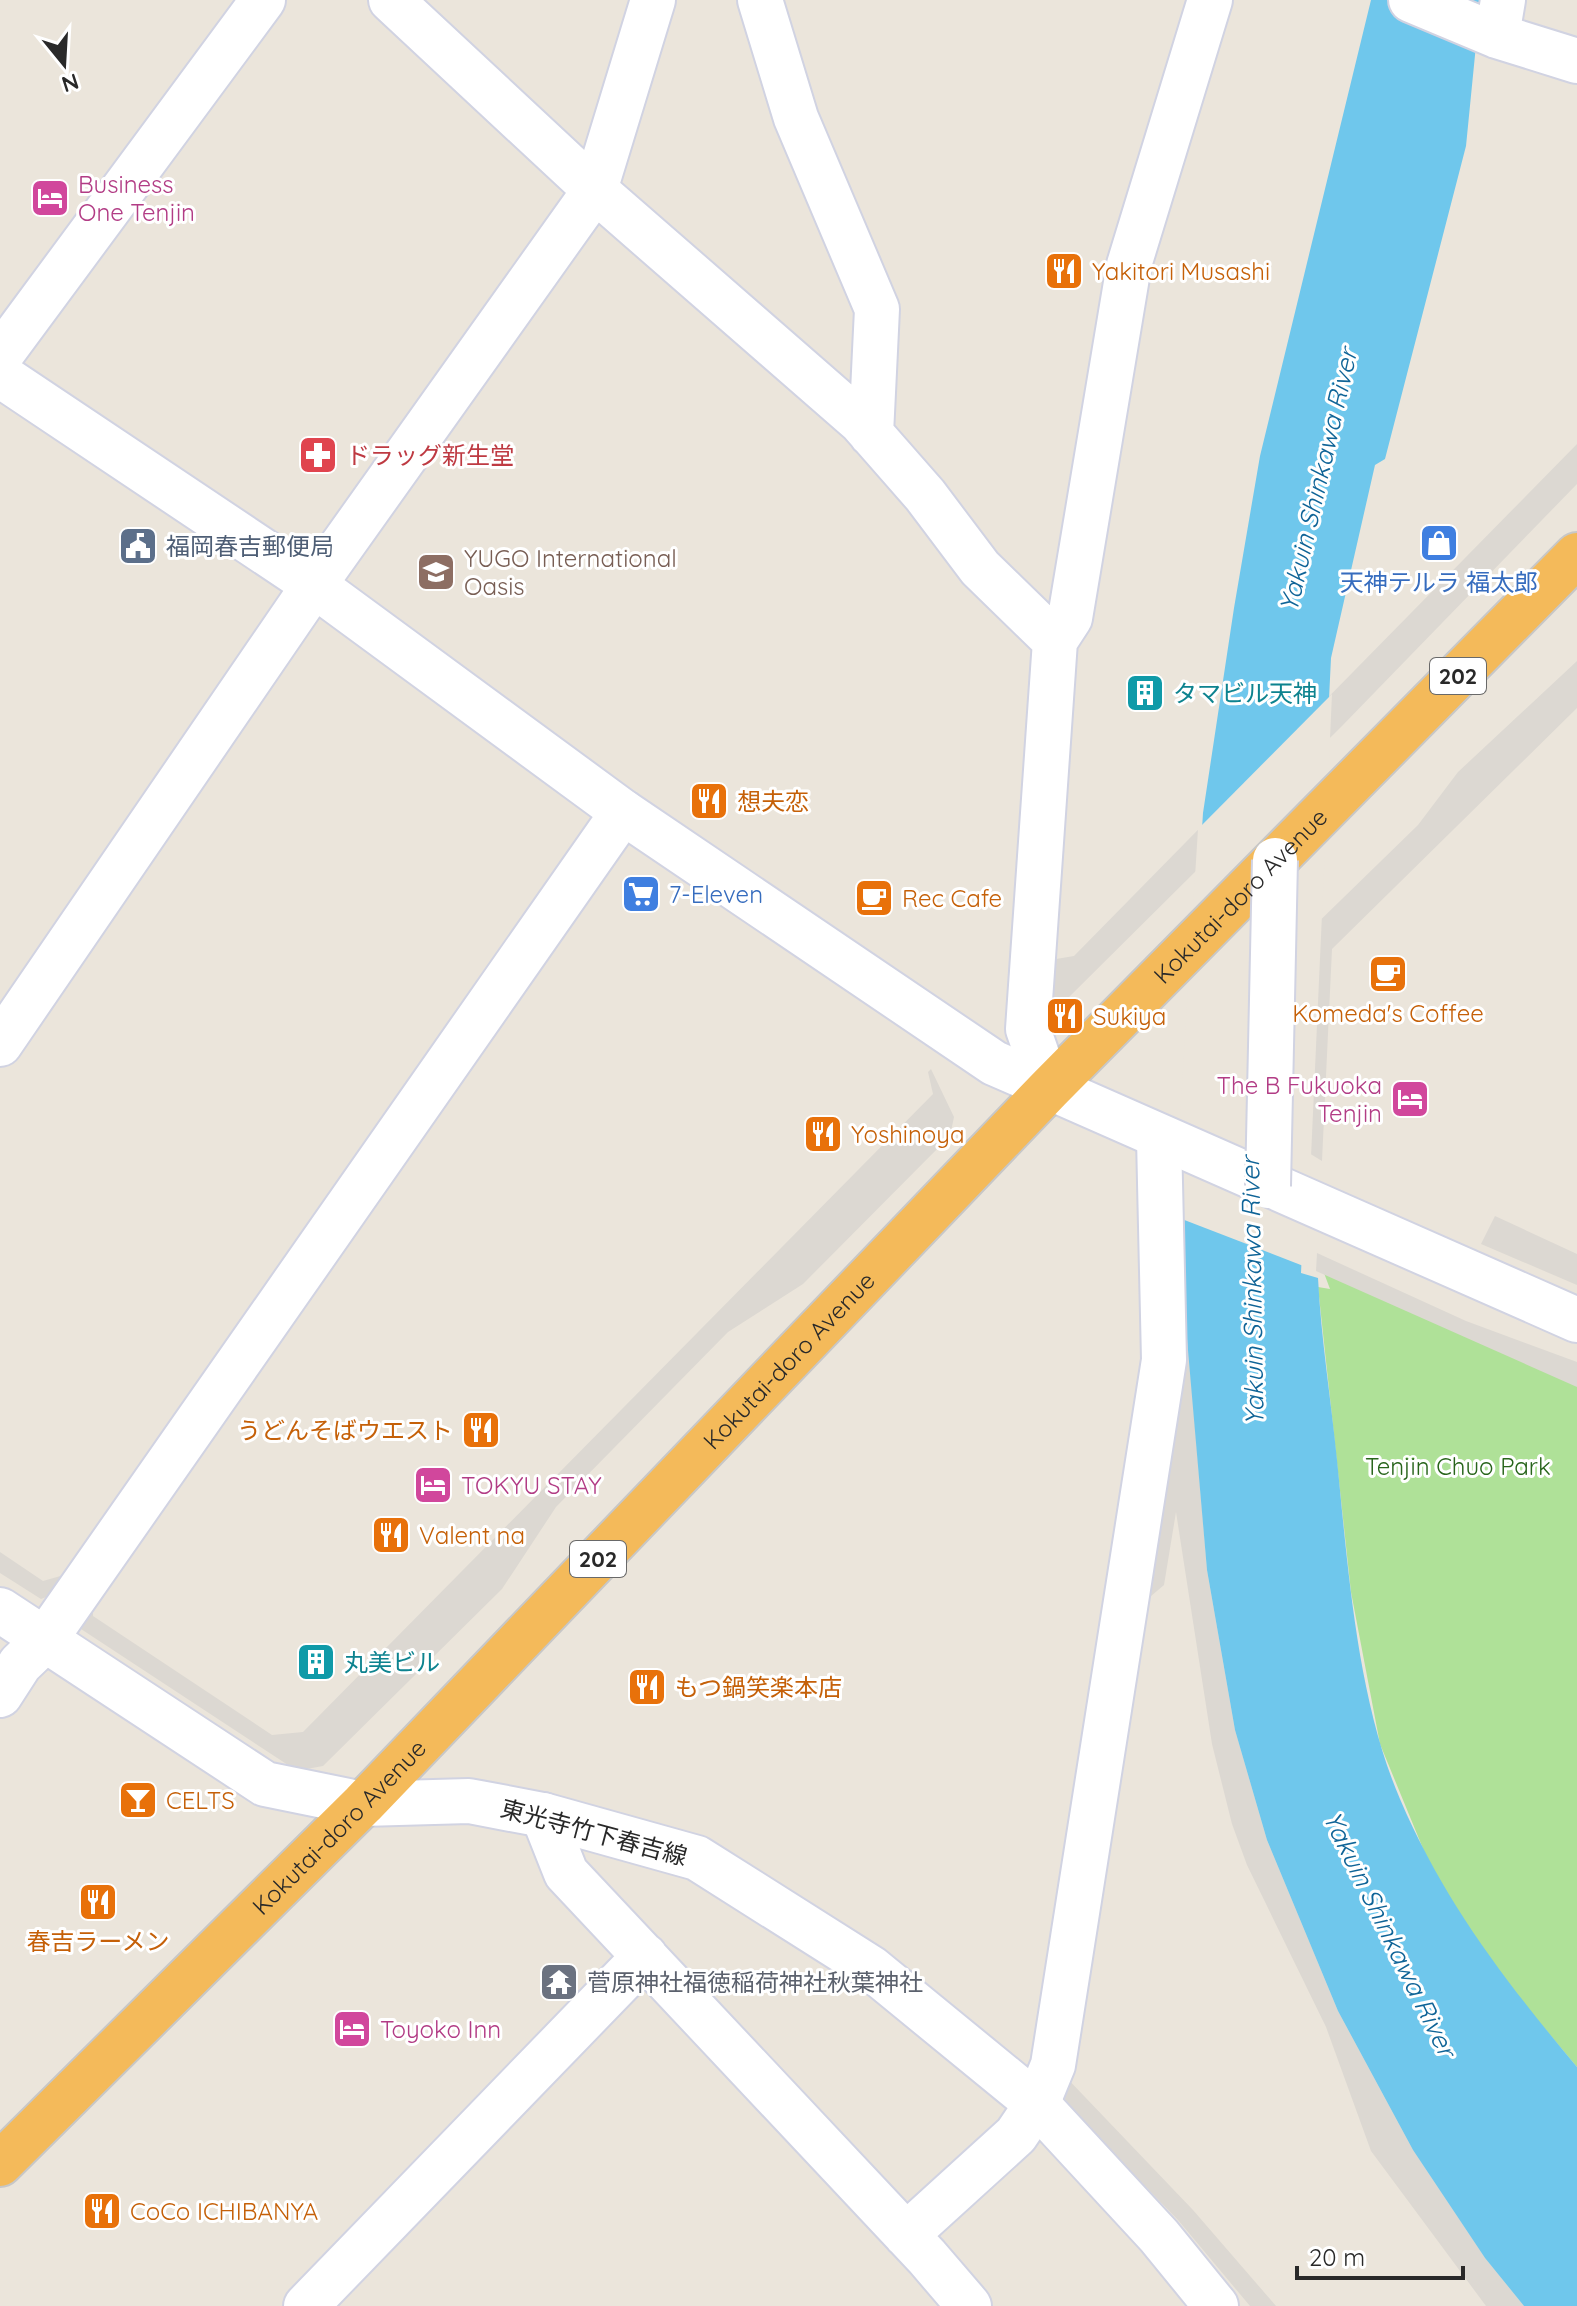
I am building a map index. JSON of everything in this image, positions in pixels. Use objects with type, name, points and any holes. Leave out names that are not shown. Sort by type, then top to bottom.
[{"type":"highway","name":"Kokutai-doro Avenue","points":[[4,2152],[363,1804],[1049,1089],[1577,555]]},
{"type":"street","points":[[0,356],[263,0]]},
{"type":"street","points":[[391,0],[595,190],[871,434],[925,495],[980,568],[1055,641]]},
{"type":"street","points":[[0,1044],[314,585],[595,190],[653,0]]},
{"type":"street","points":[[760,0],[796,118],[877,309],[871,434]]},
{"type":"street","points":[[1049,1089],[1028,1029],[1055,641],[1070,618],[1129,265],[1210,0]]},
{"type":"street","points":[[1411,0],[1493,22],[1577,61]]},
{"type":"street","points":[[0,375],[314,585],[623,812],[994,1063],[1577,1320]]},
{"type":"street","points":[[0,1695],[20,1664],[44,1641],[623,812]]},
{"type":"street","points":[[1268,1186],[1275,860]]},
{"type":"street","points":[[906,2235],[1016,2135],[1037,2104],[1053,2065],[1164,1360],[1168,1142]]},
{"type":"street","name":"東光寺竹下春吉線","points":[[0,1610],[265,1784],[363,1804],[469,1801],[543,1815],[697,1858],[871,1968],[1037,2104],[1159,2236],[1216,2306]]},
{"type":"street","points":[[543,1815],[566,1873],[969,2306]]},
{"type":"street","points":[[306,2306],[645,1956]]},
{"type":"green space","name":"Tenjin Chuo Park","points":[[1324,1273],[1577,1382],[1577,2067],[1503,1979],[1481,1962],[1424,1851],[1380,1744],[1351,1592],[1318,1287],[1330,1289]]},
{"type":"shaded area","points":[[1577,444],[1577,484],[1342,726],[1064,1002],[1047,1000],[1038,962],[1074,956]]},
{"type":"shaded area","points":[[1577,661],[1577,708],[1332,949],[1322,1161],[1299,1147],[1304,936],[1418,825],[1458,772]]},
{"type":"shaded area","points":[[931,1069],[954,1117],[950,1136],[803,1284],[728,1332],[556,1507],[502,1589],[323,1766],[301,1770],[288,1765],[81,1629],[79,1622],[93,1599],[93,1616],[272,1735],[303,1732],[933,1094],[928,1072]]},
{"type":"shaded area","points":[[1495,1216],[1577,1254],[1577,1285],[1481,1244]]},
{"type":"shaded area","points":[[1317,1253],[1466,1321],[1577,1362],[1577,1387],[1316,1271]]},
{"type":"shaded area","points":[[1187,1331],[1207,1570],[1235,1730],[1267,1840],[1338,2011],[1413,2150],[1485,2258],[1524,2306],[1486,2306],[1371,2151],[1326,2027],[1247,1865],[1232,1824],[1212,1744],[1176,1512],[1164,1585],[1144,1602]]},
{"type":"shaded area","points":[[0,1552],[43,1581],[64,1575],[49,1596],[41,1599],[0,1573]]},
{"type":"shaded area","points":[[1063,2074],[1193,2210],[1276,2306],[1250,2306],[1178,2220],[1064,2103]]},
{"type":"water","name":"Yakuin Shinkawa River","points":[[1371,0],[1485,0],[1476,45],[1466,146],[1385,459],[1375,465],[1331,658],[1301,1273],[1318,1278],[1356,1632],[1385,1760],[1417,1837],[1457,1907],[1501,1972],[1577,2067],[1577,2306],[1524,2306],[1485,2258],[1413,2150],[1338,2011],[1267,1840],[1235,1730],[1207,1570],[1177,1223],[1203,813],[1260,456]]},
{"type":"pier","points":[[1332,694],[1306,1267],[1174,1216],[1198,829]]},
{"type":"place","name":"Business One Tenjin","points":[[50,198]]},
{"type":"place","name":"Yakitori Musashi","points":[[1064,271]]},
{"type":"place","name":"ドラッグ新生堂","points":[[318,455]]},
{"type":"place","name":"天神テルラ 福太郎","points":[[1439,543]]},
{"type":"place","name":"福岡春吉郵便局","points":[[138,546]]},
{"type":"place","name":"YUGO International Oasis","points":[[436,572]]},
{"type":"place","name":"タマビル天神","points":[[1145,693]]},
{"type":"place","name":"想夫恋","points":[[709,801]]},
{"type":"place","name":"7-Eleven","points":[[641,894]]},
{"type":"place","name":"Rec Cafe","points":[[874,898]]},
{"type":"place","name":"Komeda's Coffee","points":[[1388,974]]},
{"type":"place","name":"Sukiya","points":[[1065,1016]]},
{"type":"place","name":"The B Fukuoka Tenjin","points":[[1410,1099]]},
{"type":"place","name":"Yoshinoya","points":[[823,1134]]},
{"type":"place","name":"うどんそばウエスト","points":[[481,1430]]},
{"type":"place","name":"TOKYU STAY","points":[[433,1485]]},
{"type":"place","name":"Valent na","points":[[391,1535]]},
{"type":"place","name":"丸美ビル","points":[[316,1662]]},
{"type":"place","name":"もつ鍋笑楽本店","points":[[647,1687]]},
{"type":"place","name":"CELTS","points":[[138,1800]]},
{"type":"place","name":"春吉ラーメン","points":[[98,1902]]},
{"type":"place","name":"菅原神社福徳稲荷神社秋葉神社","points":[[559,1982]]},
{"type":"place","name":"Toyoko Inn","points":[[352,2029]]},
{"type":"place","name":"CoCo ICHIBANYA","points":[[102,2211]]}]
